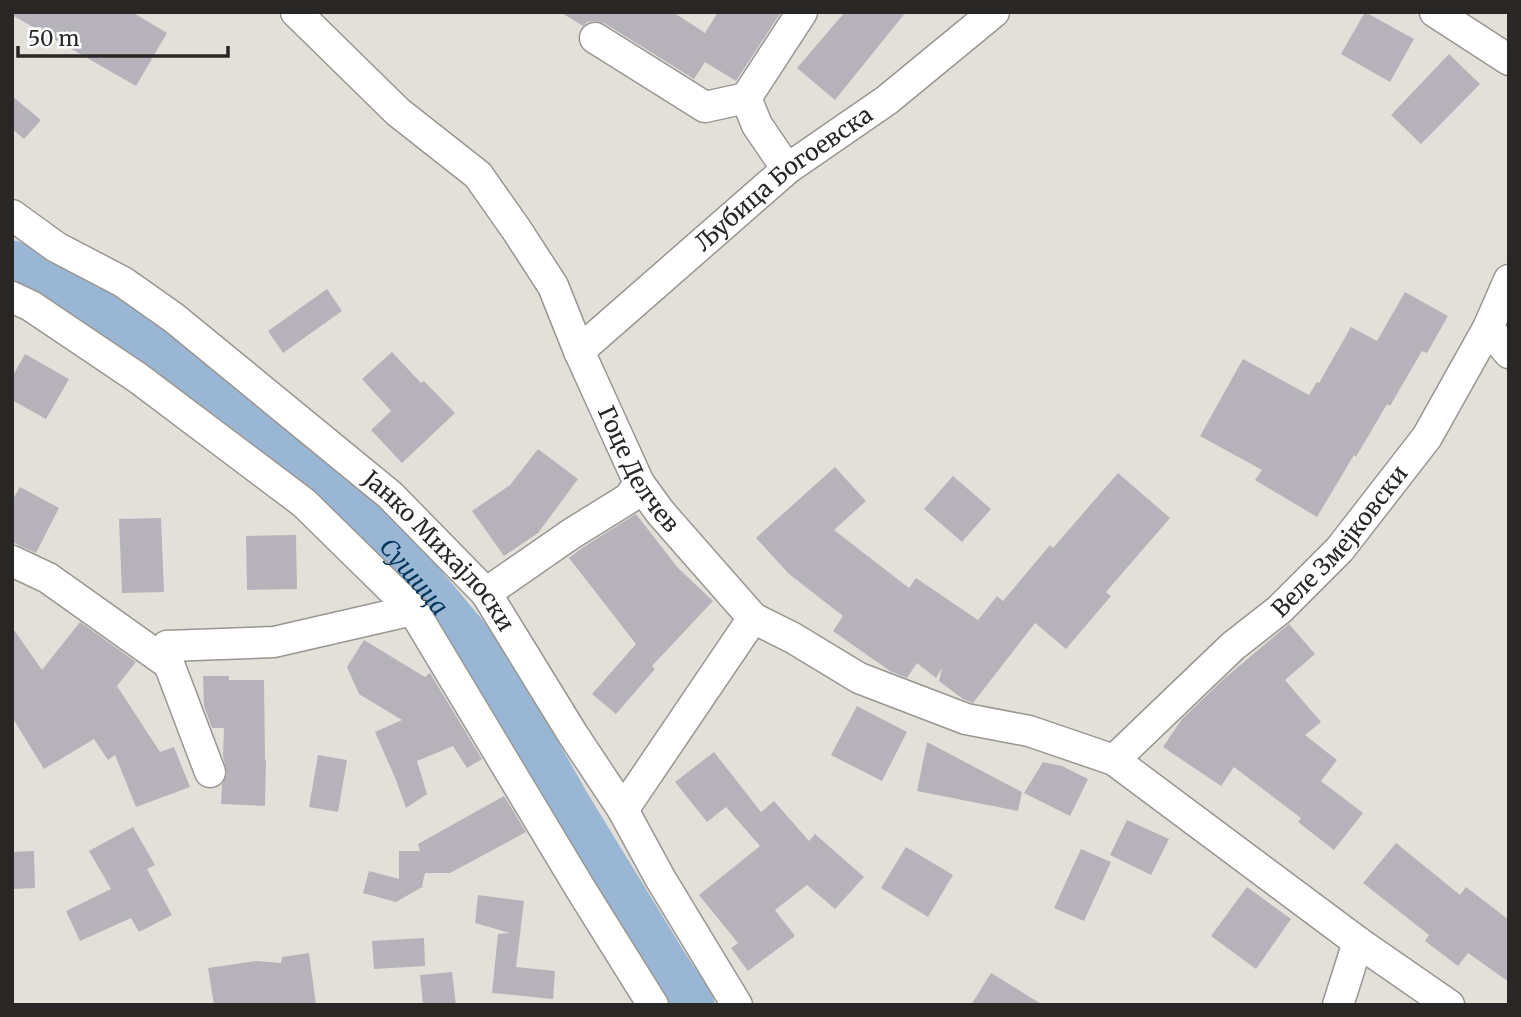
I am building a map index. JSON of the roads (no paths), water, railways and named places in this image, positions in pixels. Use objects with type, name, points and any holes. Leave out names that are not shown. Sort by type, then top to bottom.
[{"type":"street","name":"Гоце Делчев","points":[[296,12],[398,112],[478,174],[553,286],[579,351],[639,483],[660,512],[753,618],[793,638],[859,678],[966,719],[1029,731],[1114,760],[1358,942]]},
{"type":"street","points":[[595,38],[705,107],[746,98],[802,12]]},
{"type":"street","name":"Љубица Богоевска","points":[[579,351],[787,169],[887,100],[994,12]]},
{"type":"street","points":[[1435,12],[1509,60]]},
{"type":"street","points":[[746,98],[757,125],[787,169]]},
{"type":"street","name":"Јанко Михајлоски","points":[[12,215],[56,247],[123,282],[174,318],[390,495],[486,593],[623,810],[660,878],[737,1005]]},
{"type":"street","name":"Веле Змејковски","points":[[1114,760],[1233,646],[1279,610],[1340,549],[1427,437],[1488,328],[1509,279]]},
{"type":"street","points":[[12,297],[31,306],[138,378],[304,503],[413,610],[653,1005]]},
{"type":"street","points":[[1488,328],[1509,353]]},
{"type":"street","points":[[486,593],[629,498],[639,483]]},
{"type":"street","points":[[12,561],[48,578],[169,664]]},
{"type":"street","points":[[210,772],[169,664],[167,646],[274,642],[413,610]]},
{"type":"street","points":[[623,810],[753,618]]},
{"type":"street","points":[[1338,1005],[1358,942],[1449,1005]]},
{"type":"waterway","name":"Сушица","points":[[12,266],[152,347],[303,465],[374,530],[482,659],[566,807],[689,1005]]}]
